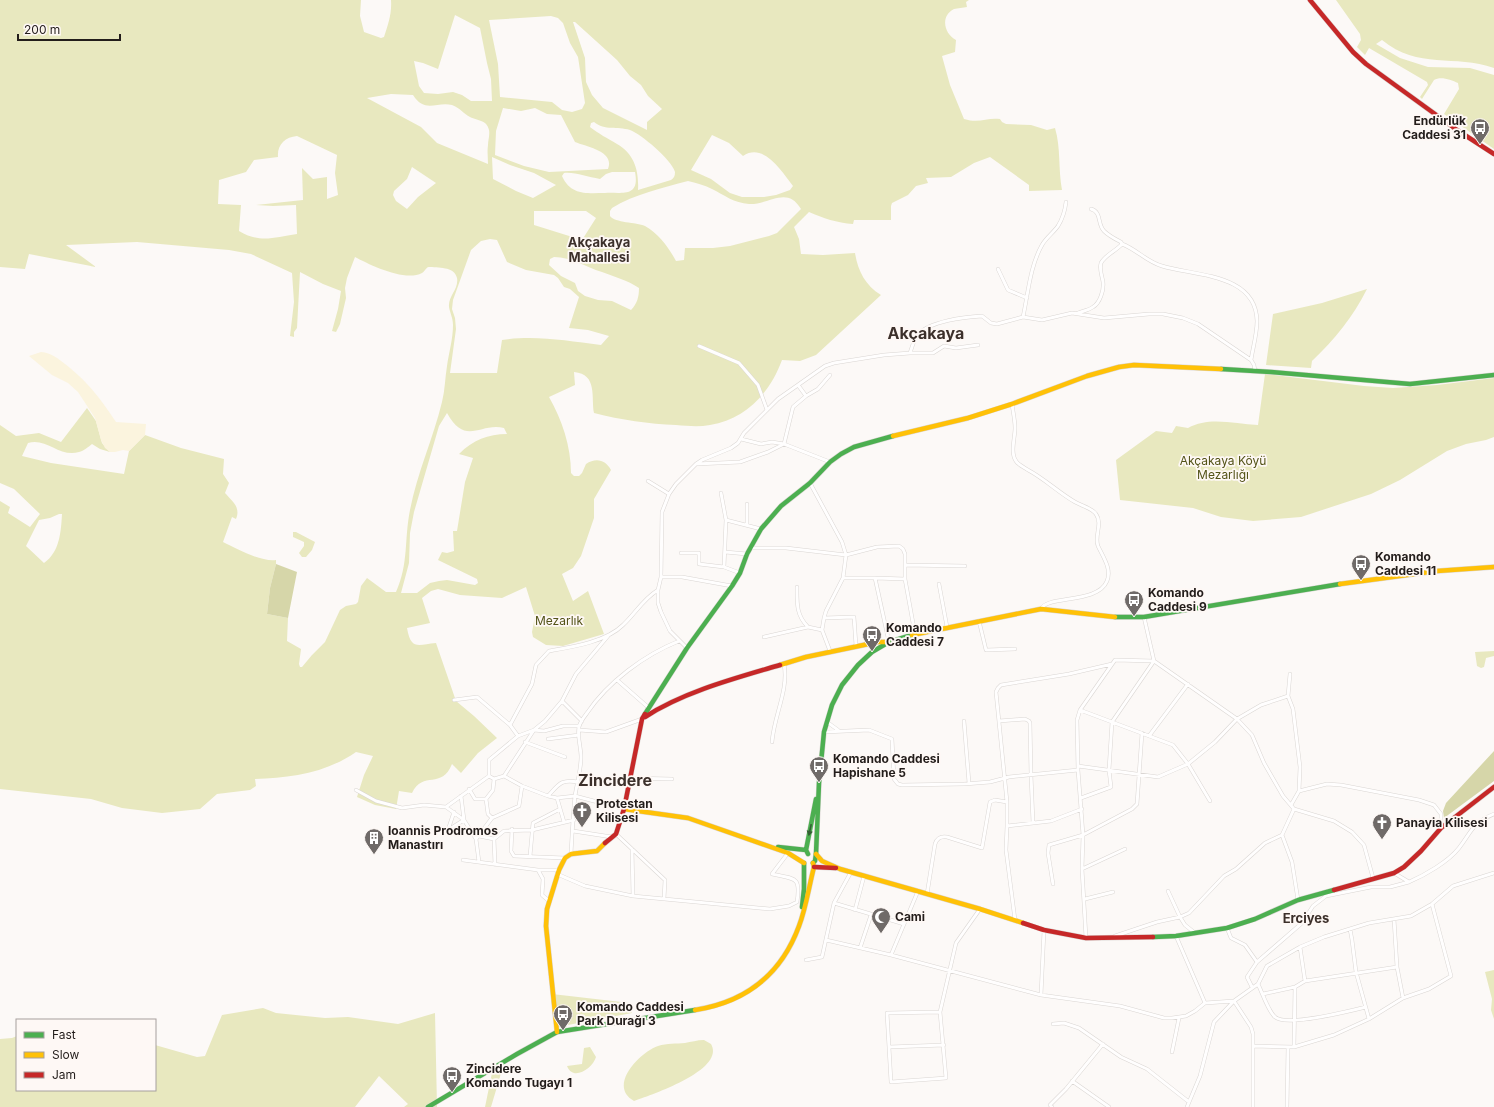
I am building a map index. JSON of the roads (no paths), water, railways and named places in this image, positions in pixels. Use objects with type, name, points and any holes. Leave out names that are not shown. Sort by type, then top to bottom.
[{"type":"street","points":[[1310,0],[1353,52],[1366,64],[1457,130],[1494,154]]},
{"type":"street","points":[[1023,317],[1038,255],[1043,244],[1058,226],[1064,215],[1066,202]]},
{"type":"street","points":[[1091,209],[1095,210],[1098,214],[1099,222],[1104,231],[1122,244],[1157,264],[1213,277],[1246,292],[1252,302],[1257,320],[1251,360]]},
{"type":"street","points":[[1094,316],[1094,307],[1103,290],[1100,269],[1101,263],[1122,244]]},
{"type":"street","points":[[998,269],[1008,290],[1027,298]]},
{"type":"street","points":[[910,353],[917,336],[933,325],[968,317],[982,316],[990,323],[996,324],[1023,317],[1042,320],[1076,313],[1094,307]]},
{"type":"street","points":[[1076,313],[1116,317],[1156,314],[1183,318],[1205,328],[1251,360],[1255,371]]},
{"type":"street","points":[[687,648],[670,630],[658,603],[658,590],[661,577],[662,512],[669,494],[676,484],[702,460],[732,448],[741,439],[744,433],[778,399],[822,367],[831,363],[884,355],[934,353],[944,346],[956,348],[978,345]]},
{"type":"street","points":[[699,346],[739,363],[758,385],[766,410]]},
{"type":"street","points":[[557,1032],[546,926],[549,901],[564,858],[570,854],[597,851],[614,835],[624,809],[642,719],[687,648],[732,586],[740,573],[747,554],[761,529],[781,506],[810,483],[830,462],[841,454],[854,447],[888,437],[968,418],[1012,404],[1087,376],[1119,367],[1134,365],[1255,371],[1410,384],[1494,375]]},
{"type":"street","points":[[696,464],[740,462],[768,452],[784,444],[794,407],[806,396],[818,389],[830,375]]},
{"type":"street","points":[[798,385],[806,396]]},
{"type":"street","points":[[1012,404],[1015,428],[1013,455],[1015,461],[1042,477],[1073,501],[1096,514],[1099,524],[1097,543],[1108,571],[1107,582],[1098,592],[1077,598],[1045,604],[1041,609]]},
{"type":"street","points":[[741,439],[761,444],[772,442],[784,444],[830,462]]},
{"type":"street","points":[[648,481],[669,494]]},
{"type":"street","points":[[810,483],[842,542],[846,555],[843,578],[824,618],[822,630],[830,651]]},
{"type":"street","points":[[721,493],[726,520],[726,552],[724,567]]},
{"type":"street","points":[[746,504],[747,524]]},
{"type":"street","points":[[726,520],[747,524],[761,529]]},
{"type":"street","points":[[750,548],[786,548],[846,555],[877,547],[899,546],[903,549],[905,554],[905,579],[916,634]]},
{"type":"street","points":[[726,552],[747,554]]},
{"type":"street","points":[[681,553],[699,553],[699,564],[724,567],[740,573]]},
{"type":"street","points":[[905,565],[965,566]]},
{"type":"street","points":[[579,730],[606,732],[642,719],[657,709],[714,685],[830,651],[878,642],[888,642],[947,627],[1041,609],[1113,617],[1144,617],[1361,581],[1437,571],[1494,567]]},
{"type":"street","points":[[661,577],[682,577],[732,586]]},
{"type":"street","points":[[843,578],[905,579]]},
{"type":"street","points":[[875,578],[888,642]]},
{"type":"street","points":[[939,584],[947,627]]},
{"type":"street","points":[[797,587],[798,612],[802,621],[808,627]]},
{"type":"street","points":[[489,776],[494,779],[504,776],[534,730],[562,701],[576,674],[608,636],[622,626],[650,595],[658,590]]},
{"type":"street","points":[[824,618],[854,617],[856,646]]},
{"type":"street","points":[[1080,798],[1111,787],[1109,770],[1112,722],[1154,661],[1144,617]]},
{"type":"street","points":[[979,621],[986,650],[1015,649]]},
{"type":"street","points":[[764,637],[808,627],[822,630]]},
{"type":"street","points":[[510,725],[532,684],[536,665],[549,651],[567,648],[608,636]]},
{"type":"street","points":[[570,854],[581,758],[579,726],[594,703],[617,680],[638,664],[679,641]]},
{"type":"street","points":[[428,1107],[557,1032],[708,1008],[734,1000],[751,990],[768,976],[782,961],[792,944],[800,925],[816,855],[819,783],[824,732],[832,705],[842,685],[858,665],[872,652],[888,642]]},
{"type":"street","points":[[1086,938],[1085,899],[1082,869],[1082,809],[1078,770],[1077,720],[1080,710],[1115,660],[1154,661],[1237,718],[1252,734],[1264,763],[1283,796],[1294,809],[1334,821],[1352,832],[1364,845],[1373,878]]},
{"type":"street","points":[[772,742],[775,721],[786,683],[784,664]]},
{"type":"street","points":[[1015,920],[1006,850],[1007,802],[996,692],[1002,685],[1069,674],[1112,664]]},
{"type":"street","points":[[1290,674],[1288,696],[1293,709],[1300,767],[1299,791],[1291,805]]},
{"type":"street","points":[[617,680],[649,709]]},
{"type":"street","points":[[1149,736],[1188,684]]},
{"type":"street","points":[[1078,766],[1158,777],[1188,764],[1215,742],[1237,718],[1261,705],[1288,696]]},
{"type":"street","points":[[454,700],[477,697],[510,725],[518,736]]},
{"type":"street","points":[[562,701],[582,721]]},
{"type":"street","points":[[1080,710],[1173,745],[1188,764],[1210,801]]},
{"type":"street","points":[[999,721],[1025,719],[1030,722],[1033,823]]},
{"type":"street","points":[[827,722],[840,730]]},
{"type":"street","points":[[964,722],[969,783]]},
{"type":"street","points":[[489,776],[489,760],[518,736],[534,730],[544,731],[563,726],[579,726]]},
{"type":"street","points":[[824,732],[840,730],[869,730],[892,739],[894,779],[898,784],[924,785],[986,783],[1005,778],[1078,770]]},
{"type":"street","points":[[1053,884],[1048,853],[1049,846],[1083,835],[1135,807],[1138,801],[1138,775],[1142,733]]},
{"type":"street","points":[[548,739],[579,735]]},
{"type":"street","points":[[525,742],[565,757]]},
{"type":"street","points":[[446,807],[489,776]]},
{"type":"street","points":[[504,776],[522,786],[548,796],[557,798],[576,796],[624,809],[688,818],[788,853],[809,864],[840,869],[980,909],[1044,930],[1086,938],[1176,936],[1197,934],[1227,928],[1255,919],[1298,900],[1371,887],[1390,887],[1409,882],[1426,875],[1458,849],[1470,831],[1481,820],[1493,814]]},
{"type":"street","points":[[630,778],[672,779]]},
{"type":"street","points":[[492,818],[488,814],[486,799],[493,790],[494,779]]},
{"type":"street","points":[[548,796],[559,784],[567,780],[578,782]]},
{"type":"street","points":[[800,925],[804,889],[805,858],[819,783]]},
{"type":"street","points":[[1299,791],[1327,784],[1341,785],[1419,800],[1434,805],[1441,814],[1441,828]]},
{"type":"street","points":[[476,840],[492,818],[519,806],[522,786]]},
{"type":"street","points":[[1252,987],[1247,977],[1257,962],[1302,923],[1313,906],[1326,894],[1373,878],[1394,873],[1404,867],[1421,851],[1441,828],[1493,788]]},
{"type":"street","points":[[469,789],[475,799],[486,799]]},
{"type":"street","points":[[356,790],[376,801],[402,808],[424,805],[446,807],[464,820],[476,840],[479,862]]},
{"type":"street","points":[[462,796],[464,820]]},
{"type":"street","points":[[557,798],[564,822]]},
{"type":"street","points":[[928,894],[938,839],[947,837],[982,848],[990,802],[995,800],[1007,802]]},
{"type":"street","points":[[530,856],[533,823],[560,809]]},
{"type":"street","points":[[1007,826],[1051,821],[1082,809]]},
{"type":"street","points":[[1111,937],[1189,913],[1224,876],[1236,869],[1265,843],[1282,835],[1294,809]]},
{"type":"street","points":[[454,812],[448,830],[464,820]]},
{"type":"street","points":[[479,836],[494,839],[504,831],[512,829],[532,830],[574,820]]},
{"type":"street","points":[[512,829],[511,851],[514,856],[564,858]]},
{"type":"street","points":[[573,831],[614,835],[632,849],[665,880],[664,899]]},
{"type":"street","points":[[1282,835],[1292,862],[1298,900]]},
{"type":"street","points":[[494,839],[495,865]]},
{"type":"street","points":[[772,847],[807,852],[816,855],[822,861],[840,869]]},
{"type":"street","points":[[632,849],[633,896]]},
{"type":"street","points":[[1082,869],[1125,849]]},
{"type":"street","points":[[462,860],[558,872],[585,886],[633,896],[770,909],[789,906],[797,902],[799,889],[797,882],[792,878],[772,874],[788,853]]},
{"type":"street","points":[[538,870],[543,879],[542,895],[549,901]]},
{"type":"street","points":[[806,960],[822,958],[834,903],[851,872]]},
{"type":"street","points":[[1394,873],[1409,882]]},
{"type":"street","points":[[1187,1107],[1198,1080],[1214,1022],[1234,1001],[1258,984],[1267,966],[1300,947],[1350,929],[1369,923],[1411,916],[1432,904],[1453,886],[1494,873]]},
{"type":"street","points":[[855,910],[864,876]]},
{"type":"street","points":[[891,955],[918,891]]},
{"type":"street","points":[[1168,891],[1185,925],[1197,934]]},
{"type":"street","points":[[1085,899],[1113,892]]},
{"type":"street","points":[[834,903],[904,924]]},
{"type":"street","points":[[1253,1046],[1294,1047],[1334,1035],[1369,1019],[1403,998],[1429,988],[1451,976],[1432,904]]},
{"type":"street","points":[[940,1012],[887,1012],[891,1082],[946,1078],[940,1012],[956,943],[980,909]]},
{"type":"street","points":[[860,948],[870,915]]},
{"type":"street","points":[[1394,919],[1397,967],[1403,998]]},
{"type":"street","points":[[1227,928],[1231,938],[1245,945],[1257,962]]},
{"type":"street","points":[[1350,929],[1356,972],[1369,1019]]},
{"type":"street","points":[[1041,994],[1044,930]]},
{"type":"street","points":[[1176,936],[1205,1003]]},
{"type":"street","points":[[826,940],[891,955],[1041,994],[1120,1006],[1164,1018],[1179,1018],[1191,1014],[1205,1003],[1234,1001]]},
{"type":"street","points":[[1300,947],[1305,981]]},
{"type":"street","points":[[1263,994],[1295,987],[1305,981],[1356,972],[1397,967]]},
{"type":"street","points":[[1258,984],[1274,1016],[1282,1020],[1327,1016],[1366,1007]]},
{"type":"street","points":[[1294,1047],[1295,987]]},
{"type":"street","points":[[1234,1001],[1251,1028],[1253,1034],[1253,1107]]},
{"type":"street","points":[[1172,1052],[1179,1018]]},
{"type":"street","points":[[1053,1024],[1064,1023],[1079,1028],[1121,1056],[1152,1072],[1189,1102]]},
{"type":"street","points":[[1052,1107],[1050,1105],[1062,1094],[1103,1044]]},
{"type":"street","points":[[889,1047],[944,1045]]},
{"type":"street","points":[[1288,1047],[1288,1107]]},
{"type":"street","points":[[1072,1081],[1109,1107]]},
{"type":"place","name":"Endürlük Caddesi 31","points":[[1480,145]]},
{"type":"place","name":"Komando Caddesi 11","points":[[1361,581]]},
{"type":"place","name":"Komando Caddesi 9","points":[[1134,617]]},
{"type":"place","name":"Komando Caddesi 7","points":[[872,652]]},
{"type":"place","name":"Komando Caddesi Hapishane 5","points":[[819,783]]},
{"type":"place","name":"Protestan Kilisesi","points":[[582,828]]},
{"type":"place","name":"Panayia Kilisesi","points":[[1382,840]]},
{"type":"place","name":"Ioannis Prodromos Manastırı","points":[[374,855]]},
{"type":"place","name":"Cami","points":[[881,934]]},
{"type":"place","name":"Komando Caddesi Park Durağı 3","points":[[563,1031]]},
{"type":"place","name":"Zincidere Komando Tugayı 1","points":[[452,1093]]},
{"type":"district","name":"Akçakaya Mahallesi","points":[[599,250]]},
{"type":"district","name":"Akçakaya","points":[[926,333]]},
{"type":"district","name":"Zincidere","points":[[615,780]]},
{"type":"district","name":"Erciyes","points":[[1306,918]]},
{"type":"park label","name":"Akçakaya Köyü Mezarlığı","points":[[1223,468]]},
{"type":"park label","name":"Mezarlık","points":[[559,621]]}]
